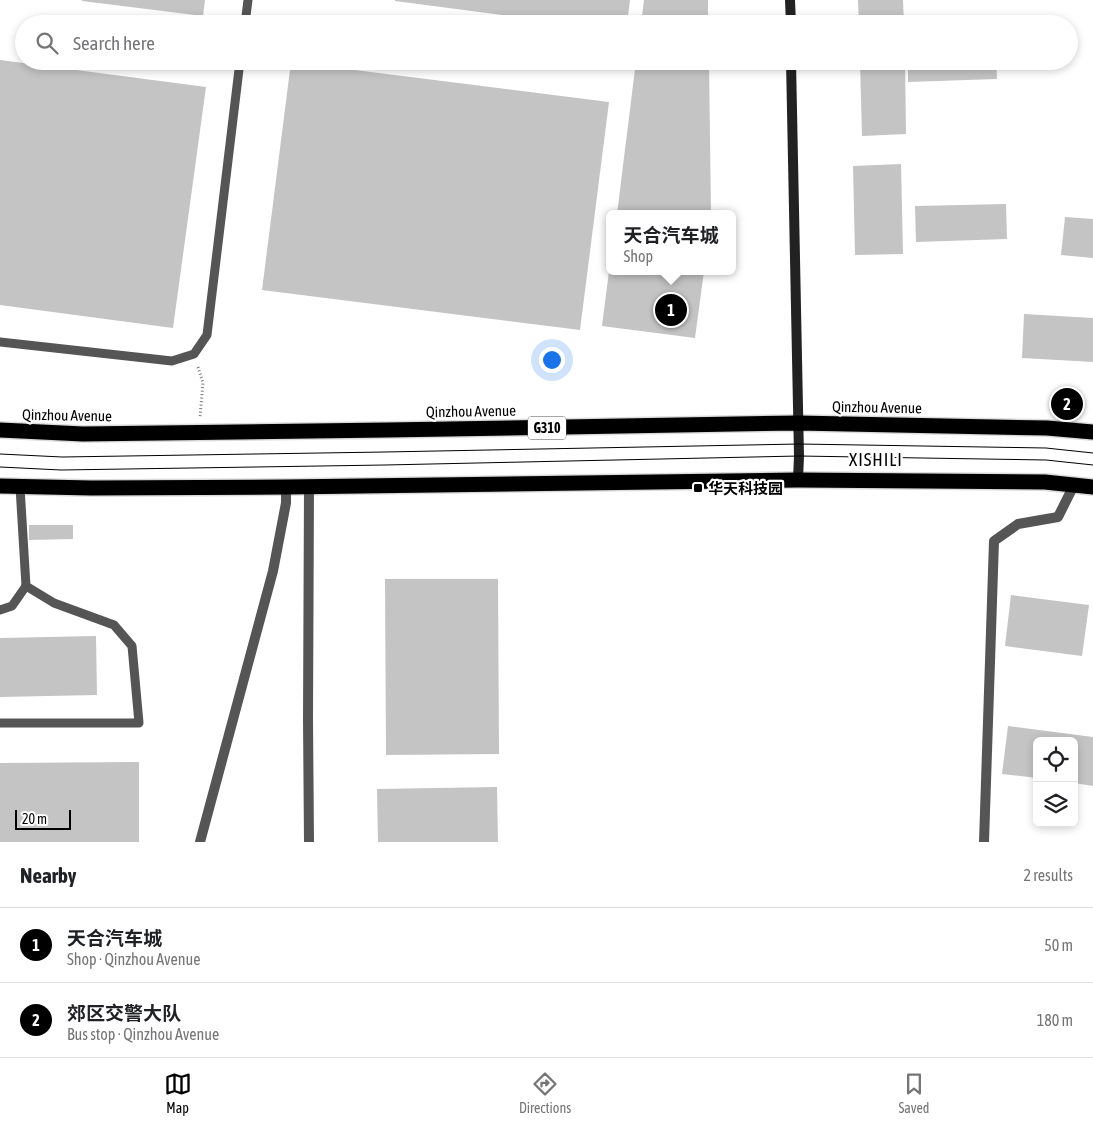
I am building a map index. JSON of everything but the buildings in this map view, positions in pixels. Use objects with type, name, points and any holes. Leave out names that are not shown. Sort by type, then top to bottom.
[{"type":"highway","name":"Qinzhou Avenue","points":[[0,430],[83,434],[199,433],[798,423],[1047,428],[1093,432]]},
{"type":"highway","points":[[0,486],[92,488],[309,487],[798,480],[1045,482],[1093,487]]},
{"type":"street","points":[[790,0],[791,15]]},
{"type":"street","points":[[791,70],[798,480]]},
{"type":"street","points":[[984,842],[994,541],[1018,524],[1058,517],[1074,485]]},
{"type":"street","points":[[200,842],[274,571],[286,503],[286,487]]},
{"type":"street","points":[[309,487],[309,842]]},
{"type":"lane","points":[[246,15],[248,0]]},
{"type":"lane","points":[[0,342],[172,361],[194,354],[207,335],[239,70]]},
{"type":"lane","points":[[0,610],[12,606],[26,586],[20,487]]},
{"type":"lane","points":[[0,724],[139,723],[132,646],[114,625],[54,603],[26,586]]},
{"type":"path","points":[[194,354],[203,383],[199,433]]},
{"type":"tram line","points":[[0,454],[62,457],[799,444],[1046,448],[1093,453]]},
{"type":"tram line","points":[[0,467],[61,470],[799,456],[1046,460],[1093,465]]},
{"type":"place","name":"天合汽车城","points":[[671,310]]},
{"type":"place","name":"郊区交警大队","points":[[1067,404]]},
{"type":"place","name":"华天科技园","points":[[698,488]]},
{"type":"district","name":"XISHILI","points":[[876,459]]}]
